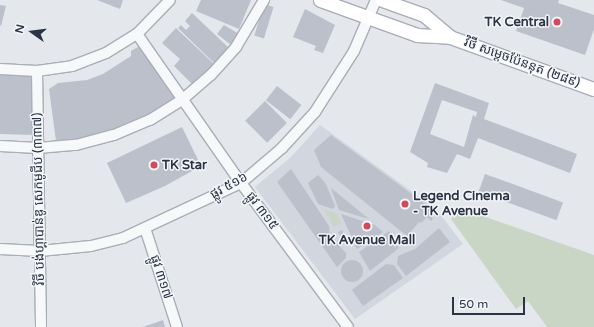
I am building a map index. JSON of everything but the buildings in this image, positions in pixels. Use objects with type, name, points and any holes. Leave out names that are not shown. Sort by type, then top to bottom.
[{"type":"main road","name":"វិថី សម្តេចប៉ែននុត (២៨៩)","points":[[320,0],[417,35],[450,37],[594,89]]},
{"type":"main road","name":"វិថី សម្តេចប៉ែននុត (២៨៩)","points":[[382,0],[424,15],[450,37]]},
{"type":"street","points":[[0,69],[37,71],[79,63],[106,53],[137,34],[170,0]]},
{"type":"street","points":[[0,146],[38,148],[76,144],[114,135],[150,120],[183,99],[211,75],[236,48],[264,0]]},
{"type":"street","name":"ផ្លូវ ៥១៦","points":[[0,249],[40,251],[91,246],[123,238],[241,183],[282,148],[315,112],[336,82],[369,18],[376,0]]},
{"type":"street","name":"ផ្លូវ ៣១៥","points":[[137,34],[241,183],[348,327]]},
{"type":"street","name":"វិថី បង់ហ្គាបាន់ឌូ សេកមូជីប (៣៣៧)","points":[[37,71],[41,327]]},
{"type":"street","name":"ផ្លូវ ៣១៧","points":[[145,228],[177,327]]},
{"type":"shaded area","name":"TK Avenue Mall","points":[[320,125],[436,209],[463,244],[355,319],[255,187],[291,157]]},
{"type":"green space","points":[[460,208],[594,255],[594,327],[547,327],[528,301],[516,309],[451,219]]},
{"type":"green space","points":[[324,209],[337,214],[341,223],[334,227]]},
{"type":"place","name":"TK Central","points":[[557,22]]},
{"type":"place","name":"TK Star","points":[[154,165]]},
{"type":"place","name":"Legend Cinema - TK Avenue","points":[[405,204]]},
{"type":"place","name":"TK Avenue Mall","points":[[367,226]]}]
